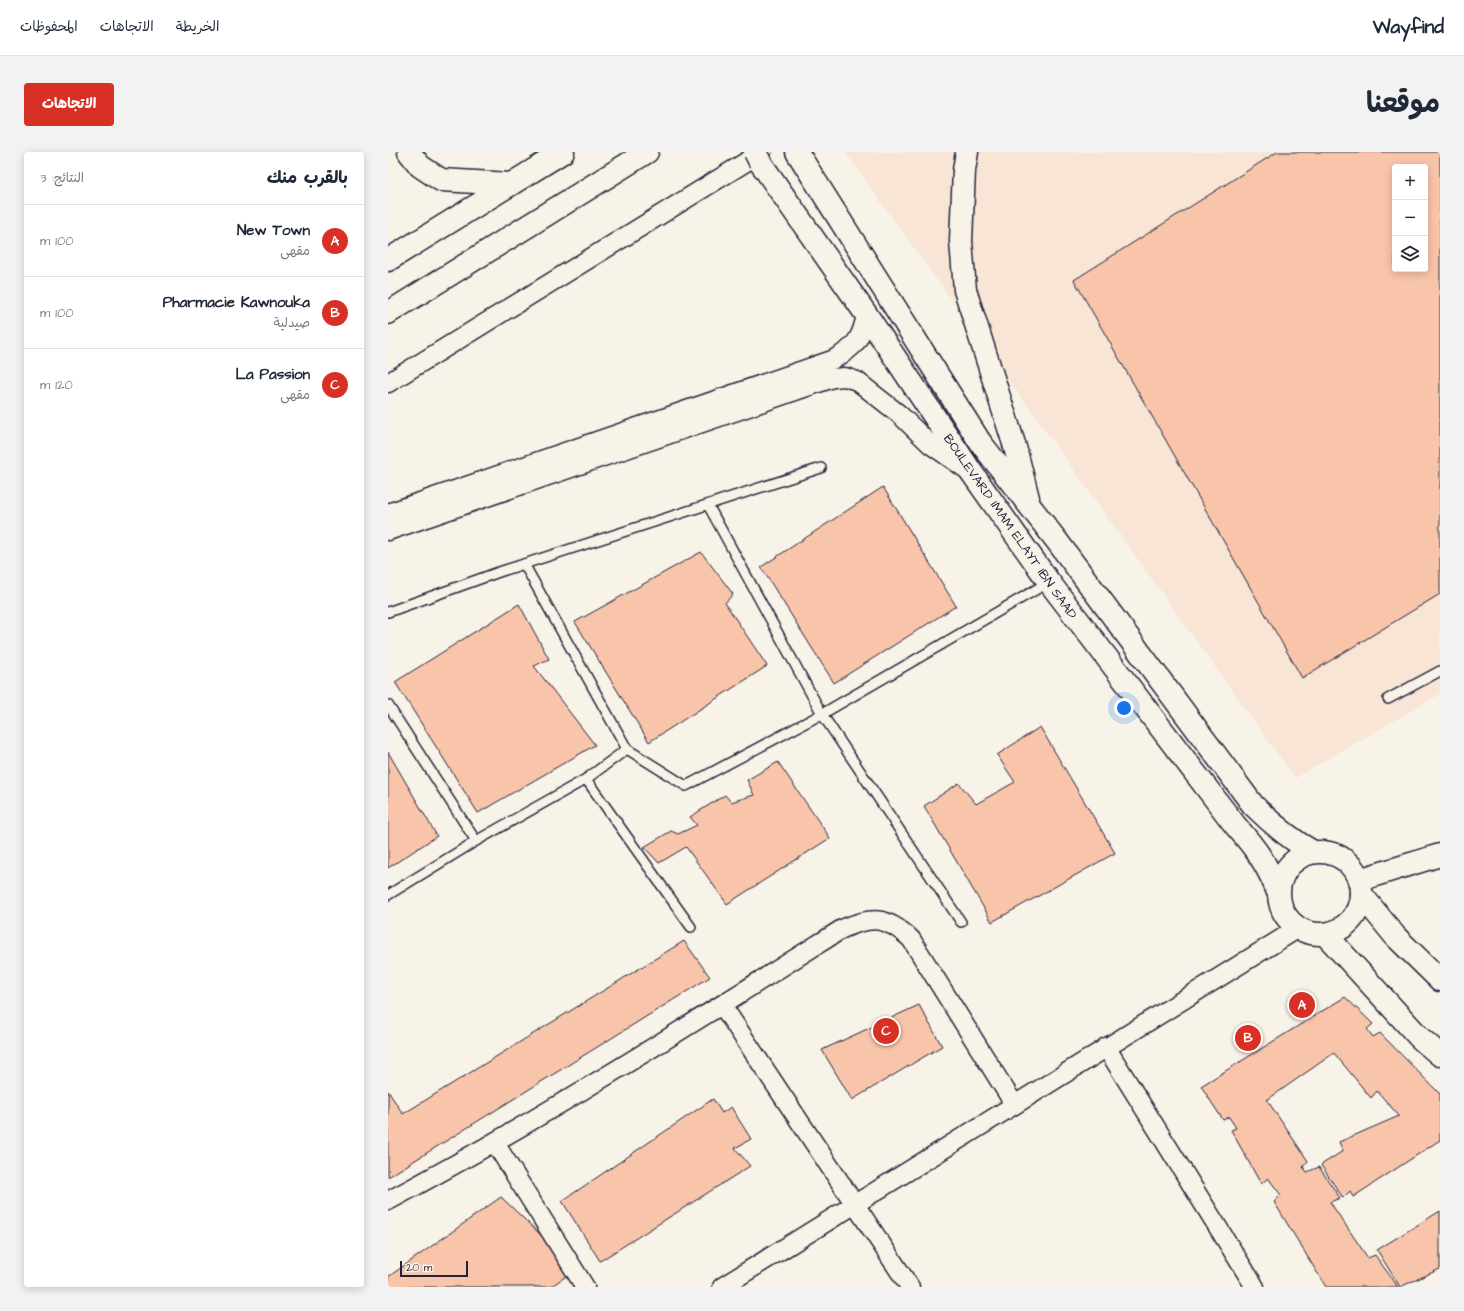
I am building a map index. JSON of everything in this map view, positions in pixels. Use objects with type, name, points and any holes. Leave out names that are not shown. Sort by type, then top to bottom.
[{"type":"main road","points":[[409,152],[420,166],[441,180],[511,184]]},
{"type":"main road","points":[[388,260],[563,152]]},
{"type":"main road","points":[[388,313],[647,152]]},
{"type":"main road","name":"BOULEVARD IMAM ELAYT IBN SAAD","points":[[797,152],[980,442],[1030,506],[1253,805],[1271,824],[1292,840],[1313,852]]},
{"type":"main road","points":[[967,152],[964,170],[961,241],[965,290],[1015,447],[1030,506]]},
{"type":"main road","name":"BOULEVARD IMAM ELAYT IBN SAAD","points":[[759,155],[972,473],[1049,582],[1235,826],[1253,845],[1268,868],[1278,892]]},
{"type":"main road","points":[[1360,887],[1358,909],[1351,921],[1339,930],[1325,934],[1311,934],[1297,928],[1287,919],[1280,906],[1278,892],[1281,878],[1288,865],[1300,856],[1313,852],[1328,852],[1341,857],[1352,867],[1360,887],[1395,936],[1440,980]]},
{"type":"main road","points":[[1360,887],[1440,855]]},
{"type":"main road","points":[[1325,934],[1420,1038],[1440,1055]]},
{"type":"street","points":[[388,383],[759,155]]},
{"type":"street","points":[[388,513],[832,360],[845,353],[856,343],[864,329],[866,314]]},
{"type":"street","points":[[388,531],[833,378],[845,377],[857,381],[899,414],[930,444],[972,473]]},
{"type":"street","points":[[388,1201],[495,1143],[722,1005],[842,928],[860,921],[876,919],[889,922],[911,939],[1014,1104]]},
{"type":"street","points":[[722,1287],[1297,928]]},
{"type":"street","points":[[722,1005],[910,1287]]},
{"type":"street","points":[[1106,1047],[1255,1287]]},
{"type":"street","points":[[495,1143],[585,1287]]},
{"type":"lane","points":[[388,612],[524,564],[822,468]]},
{"type":"lane","points":[[708,505],[822,714],[961,922]]},
{"type":"lane","points":[[524,564],[627,749],[686,786],[822,714],[1049,582]]},
{"type":"lane","points":[[1388,699],[1440,671]]},
{"type":"lane","points":[[388,706],[476,841]]},
{"type":"lane","points":[[388,895],[476,841],[586,779],[627,749]]},
{"type":"lane","points":[[586,779],[691,927]]},
{"type":"shaded area","points":[[845,152],[1440,152],[1440,694],[1295,778]]},
{"type":"building","points":[[1277,152],[1440,152],[1440,594],[1302,678],[1074,280]]},
{"type":"building","points":[[883,487],[956,606],[834,683],[761,567]]},
{"type":"building","points":[[701,552],[733,594],[725,603],[767,666],[649,742],[575,622]]},
{"type":"building","points":[[519,604],[549,659],[534,666],[595,745],[478,813],[395,682]]},
{"type":"building","points":[[1040,727],[1115,853],[992,922],[924,806],[959,783],[976,804],[1015,782],[997,755]]},
{"type":"building","points":[[388,752],[437,836],[388,868]]},
{"type":"building","points":[[778,762],[830,838],[727,904],[686,847],[659,863],[644,847],[671,831],[678,834],[697,825],[690,817],[725,795],[731,802],[754,795],[747,780]]},
{"type":"building","points":[[684,941],[710,977],[388,1177],[388,1091],[403,1114]]},
{"type":"building","points":[[1345,997],[1373,1024],[1367,1029],[1373,1037],[1380,1033],[1440,1094],[1440,1140],[1353,1197],[1350,1191],[1343,1198],[1321,1165],[1343,1151],[1339,1142],[1399,1116],[1377,1091],[1371,1098],[1334,1053],[1267,1100],[1308,1161],[1303,1167],[1307,1172],[1319,1167],[1340,1198],[1330,1202],[1368,1258],[1375,1255],[1398,1287],[1326,1287],[1274,1202],[1281,1195],[1268,1178],[1261,1184],[1231,1130],[1236,1128],[1229,1117],[1223,1120],[1201,1086]]},
{"type":"building","points":[[919,1005],[942,1046],[852,1100],[822,1050]]},
{"type":"building","points":[[713,1099],[722,1113],[731,1107],[751,1139],[735,1148],[750,1166],[600,1261],[562,1201]]},
{"type":"building","points":[[501,1197],[544,1238],[568,1275],[550,1287],[388,1287],[388,1277]]},
{"type":"building","points":[[1440,1211],[1440,1269],[1400,1287],[1377,1250]]},
{"type":"place","name":"New Town","points":[[1302,1005]]},
{"type":"place","name":"La Passion","points":[[886,1031]]},
{"type":"place","name":"Pharmacie Kawnouka","points":[[1248,1038]]}]
